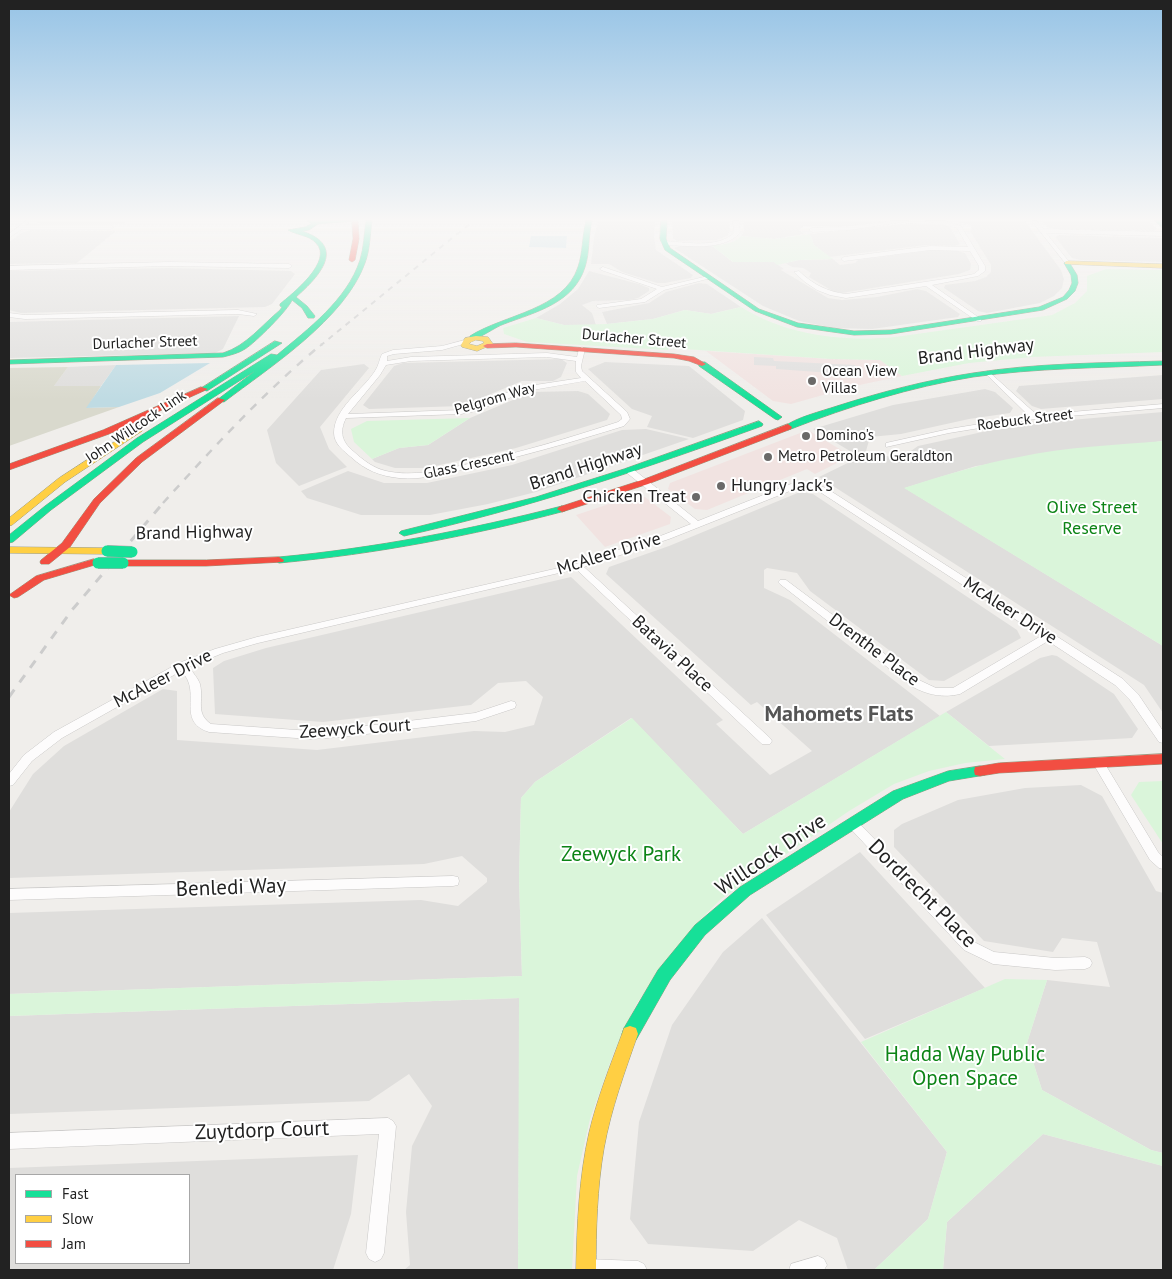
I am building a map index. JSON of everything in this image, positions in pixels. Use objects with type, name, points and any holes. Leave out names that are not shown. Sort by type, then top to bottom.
[{"type":"main road","name":"Durlacher Street","points":[[9,362],[233,354],[244,349],[252,342],[269,322],[275,309],[290,299],[308,281]]},
{"type":"main road","points":[[9,467],[106,432],[203,390],[269,350],[311,316],[329,298],[341,281]]},
{"type":"main road","points":[[11,598],[41,562],[60,550],[97,501],[139,460],[264,368],[323,319],[354,281]]},
{"type":"main road","points":[[478,343],[500,324],[528,315],[545,306],[571,285],[573,281]]},
{"type":"main road","points":[[712,281],[757,310],[778,319],[813,328],[854,333],[882,333],[979,320],[1041,309],[1065,298],[1072,291],[1075,281]]},
{"type":"main road","points":[[290,299],[305,307],[311,316]]},
{"type":"main road","name":"Durlacher Street","points":[[478,343],[516,345],[581,354],[649,353],[691,359],[705,365],[785,419]]},
{"type":"main road","name":"John Willcock Link","points":[[9,540],[48,508],[140,440],[287,348]]},
{"type":"main road","name":"Brand Highway","points":[[814,405],[906,378],[981,366],[1052,360],[1163,356]]},
{"type":"main road","name":"Brand Highway","points":[[96,559],[107,551],[260,550],[374,538],[441,526],[581,488],[785,419],[914,386],[988,373],[1063,367],[1163,363]]},
{"type":"main road","name":"John Willcock Link","points":[[9,523],[70,475],[158,416],[203,390]]},
{"type":"main road","name":"Brand Highway","points":[[9,550],[60,550],[96,559],[124,563],[234,562],[323,556],[379,549],[493,528],[583,503],[642,482],[785,419]]},
{"type":"main road","points":[[86,518],[82,543],[96,559]]},
{"type":"main road","points":[[41,562],[96,559]]},
{"type":"main road","points":[[11,598],[40,578],[96,559]]},
{"type":"main road","name":"Willcock Drive","points":[[586,1269],[588,1206],[594,1158],[608,1094],[630,1034],[664,975],[700,930],[745,891],[852,823],[898,795],[948,776],[1000,768],[1163,759]]},
{"type":"street","points":[[637,281],[662,289]]},
{"type":"street","points":[[599,306],[643,301],[662,289],[697,281]]},
{"type":"street","points":[[807,281],[828,293],[836,295],[871,294],[943,281]]},
{"type":"street","points":[[926,283],[979,320]]},
{"type":"street","points":[[9,315],[25,317],[238,312],[254,314]]},
{"type":"street","name":"Durlacher Street","points":[[393,352],[478,343]]},
{"type":"street","name":"Glass Crescent","points":[[393,352],[384,355],[384,363],[344,416],[339,424],[338,433],[341,444],[361,463],[374,471],[390,475],[411,476],[435,473],[496,461],[621,424],[626,419],[624,414],[586,379]]},
{"type":"street","points":[[581,354],[579,372],[586,379]]},
{"type":"street","name":"Durlacher Street","points":[[384,363],[411,359],[581,354]]},
{"type":"street","points":[[988,373],[1034,417]]},
{"type":"street","name":"Pelgrom Way","points":[[344,416],[461,412],[525,389],[586,379]]},
{"type":"street","name":"Roebuck Street","points":[[889,445],[949,431],[1034,417],[1163,406]]},
{"type":"street","points":[[630,472],[698,525]]},
{"type":"street","name":"McAleer Drive","points":[[9,782],[28,758],[58,735],[183,666],[219,651],[256,640],[578,566],[698,525],[790,486],[799,484],[810,485],[823,490],[1118,682],[1134,697],[1163,739]]},
{"type":"street","name":"Batavia Place","points":[[578,566],[766,741]]},
{"type":"street","name":"Drenthe Place","points":[[783,582],[917,684],[930,691],[943,694],[956,691],[1048,636]]},
{"type":"street","name":"Zeewyck Court","points":[[183,666],[194,682],[196,714],[200,723],[209,728],[311,735],[341,733],[476,718],[511,705]]},
{"type":"street","points":[[1098,762],[1154,856],[1163,864]]},
{"type":"street","name":"Dordrecht Place","points":[[852,823],[969,946],[993,958],[1054,964],[1086,963]]},
{"type":"street","name":"Benledi Way","points":[[9,895],[453,881]]},
{"type":"street","name":"Zuytdorp Court","points":[[9,1141],[388,1126],[375,1253]]},
{"type":"street","points":[[797,1270],[818,1265]]},
{"type":"street","points":[[586,1269],[638,1270]]},
{"type":"shaded area","points":[[9,281],[290,281],[272,304],[265,307],[21,313],[9,310]]},
{"type":"shaded area","points":[[583,281],[626,281],[649,288],[649,291],[638,298],[629,300],[593,301],[582,305],[592,313],[596,325],[564,325],[536,318],[560,304],[578,289]]},
{"type":"shaded area","points":[[650,281],[677,281],[665,283]]},
{"type":"shaded area","points":[[724,281],[799,281],[828,298],[842,300],[877,297],[917,289],[926,291],[960,314],[958,317],[872,329],[834,328],[799,321],[763,306]]},
{"type":"shaded area","points":[[815,281],[918,281],[842,293],[834,292]]},
{"type":"shaded area","points":[[975,281],[1064,281],[1062,288],[1054,296],[1040,303],[987,313],[978,311],[944,288],[945,285]]},
{"type":"shaded area","points":[[699,283],[707,284],[741,307],[711,314],[685,310],[653,319],[607,324],[602,312],[649,303],[666,292]]},
{"type":"shaded area","points":[[239,316],[223,349],[215,353],[9,358],[9,322]]},
{"type":"shaded area","name":"Ocean View Villas","points":[[706,351],[831,359],[880,360],[902,376],[855,386],[791,404],[773,401]]},
{"type":"shaded area","points":[[754,357],[773,358],[774,361],[855,365],[859,375],[776,369],[776,366],[754,365]]},
{"type":"shaded area","points":[[561,359],[567,363],[561,377],[553,381],[522,381],[462,406],[369,409],[363,405],[394,366],[403,363]]},
{"type":"shaded area","points":[[605,362],[689,366],[745,411],[743,420],[693,438],[647,427],[652,416],[632,409],[588,369]]},
{"type":"shaded area","points":[[364,364],[369,368],[320,427],[329,449],[347,467],[299,486],[276,463],[267,430],[321,370]]},
{"type":"shaded area","points":[[116,365],[101,386],[53,387],[68,367]]},
{"type":"shaded area","points":[[68,367],[54,386],[101,386],[87,408],[119,407],[9,446],[9,368]]},
{"type":"shaded area","points":[[1163,375],[1163,399],[1041,409],[1032,406],[1016,391],[1019,386]]},
{"type":"shaded area","points":[[985,389],[995,392],[1013,408],[1010,413],[969,419],[901,434],[870,437],[866,451],[871,454],[901,458],[918,446],[987,431],[1059,421],[1163,412],[1163,441],[976,466],[905,488],[1163,646],[1163,713],[1144,685],[819,477],[860,457],[813,429],[893,405]]},
{"type":"shaded area","points":[[578,391],[588,394],[610,414],[607,420],[516,448],[426,468],[395,468],[375,462],[372,459],[399,448],[428,445],[470,418],[532,392]]},
{"type":"shaded area","points":[[646,429],[689,439],[536,492],[488,504],[430,515],[361,515],[307,498],[301,491],[348,471],[384,483],[427,483],[512,465],[622,430]]},
{"type":"shaded area","points":[[808,430],[851,456],[815,474],[807,469],[707,510],[695,509],[668,489],[670,483]]},
{"type":"shaded area","points":[[800,492],[813,494],[1017,630],[1021,638],[944,681],[929,680],[810,591],[797,573],[767,568],[764,570],[764,588],[790,600],[940,716],[743,834],[631,718],[535,782],[521,798],[519,879],[522,976],[9,994],[9,913],[421,900],[458,906],[487,882],[487,878],[462,856],[424,864],[9,878],[9,812],[33,774],[64,746],[163,689],[177,691],[177,740],[317,750],[474,731],[505,732],[534,725],[543,697],[526,681],[498,683],[471,705],[323,722],[215,714],[213,668],[224,661],[266,648],[571,577],[723,720],[716,724],[770,775],[812,751],[757,702],[751,705],[606,574],[609,567],[669,546]]},
{"type":"shaded area","points":[[633,496],[645,497],[671,517],[670,524],[605,547],[576,515]]},
{"type":"shaded area","points":[[1052,655],[1057,656],[1114,694],[1138,729],[1132,738],[989,746],[946,712],[1040,658]]},
{"type":"shaded area","points":[[1081,785],[1102,796],[1156,891],[1163,893],[1163,1153],[1151,1150],[1042,1090],[1027,1043],[1047,980],[1110,987],[1097,942],[1062,938],[1053,952],[984,941],[894,847],[894,830],[902,824],[958,800],[1025,788]]},
{"type":"shaded area","points":[[860,852],[985,988],[865,1039],[766,915]]},
{"type":"shaded area","points":[[762,918],[947,1152],[928,1219],[874,1270],[848,1270],[837,1238],[799,1220],[753,1251],[648,1244],[630,1219],[639,1122],[672,1025],[723,952]]},
{"type":"shaded area","points":[[520,998],[518,1270],[404,1270],[410,1265],[406,1212],[412,1146],[432,1106],[409,1074],[369,1101],[9,1114],[9,1016]]},
{"type":"shaded area","points":[[1043,1134],[1163,1166],[1163,1270],[943,1270],[947,1222]]},
{"type":"shaded area","points":[[358,1155],[351,1214],[333,1270],[9,1270],[9,1168]]},
{"type":"green space","points":[[1087,281],[1163,281],[1163,352],[1032,357],[969,363],[902,376],[880,360],[527,342],[504,334],[503,328],[536,318],[564,325],[607,324],[653,319],[685,310],[711,314],[741,307],[758,317],[777,324],[815,334],[855,338],[895,337],[1052,315],[1075,303],[1087,291]]},
{"type":"green space","points":[[470,418],[428,445],[399,448],[372,459],[354,442],[351,429],[367,421]]},
{"type":"green space","name":"Olive Street Reserve","points":[[1163,441],[1163,646],[904,488],[975,467],[1037,454]]},
{"type":"green space","name":"Zeewyck Park","points":[[946,712],[1005,759],[965,763],[929,771],[894,784],[849,811],[721,899],[696,924],[637,1003],[614,1052],[590,1119],[577,1176],[572,1270],[518,1270],[519,998],[9,1016],[9,994],[522,976],[519,879],[521,798],[535,782],[632,718],[743,834]]},
{"type":"green space","points":[[1163,781],[1163,844],[1131,795],[1139,782]]},
{"type":"green space","name":"Hadda Way Public Open Space","points":[[1005,979],[1047,980],[1027,1043],[1042,1090],[1151,1150],[1163,1153],[1163,1166],[1043,1134],[947,1222],[943,1270],[874,1270],[928,1219],[947,1152],[861,1042]]},
{"type":"water","points":[[210,363],[160,393],[119,407],[86,408],[116,365]]},
{"type":"railway","points":[[320,346],[400,281]]},
{"type":"railway","points":[[163,503],[259,401],[322,344]]},
{"type":"railway","points":[[9,697],[72,610],[164,502]]},
{"type":"traffic: fast","points":[[282,305],[309,281]]},
{"type":"traffic: fast","points":[[221,400],[300,340],[337,304],[353,281]]},
{"type":"traffic: fast","points":[[473,338],[486,329],[544,307],[558,299],[575,281]]},
{"type":"traffic: fast","points":[[714,281],[757,310],[797,325],[854,333],[891,332],[1041,309],[1065,298],[1072,291],[1075,281]]},
{"type":"traffic: fast","points":[[292,297],[305,307],[311,316]]},
{"type":"traffic: fast","points":[[9,362],[223,355],[231,353],[248,343],[282,311],[289,301]]},
{"type":"traffic: fast","points":[[204,389],[278,343]]},
{"type":"traffic: fast","points":[[9,540],[48,508],[140,440],[274,356]]},
{"type":"traffic: fast","points":[[788,427],[833,410],[879,396],[950,379],[1021,370],[1163,363]]},
{"type":"traffic: fast","points":[[702,364],[778,417]]},
{"type":"traffic: fast","points":[[404,533],[539,499],[627,471],[759,424]]},
{"type":"traffic: fast","points":[[279,560],[315,557],[422,541],[492,527],[562,509]]},
{"type":"traffic: fast","points":[[107,551],[132,552]]},
{"type":"traffic: fast","points":[[98,563],[123,563]]},
{"type":"traffic: fast","points":[[630,1034],[664,975],[700,930],[745,891],[898,795],[948,776],[980,771]]},
{"type":"traffic: slow","points":[[476,338],[485,339],[489,344],[477,349],[465,345],[468,340],[476,338]]},
{"type":"traffic: slow","points":[[9,523],[62,480],[139,429]]},
{"type":"traffic: slow","points":[[9,550],[107,551]]},
{"type":"traffic: slow","points":[[586,1270],[589,1193],[595,1148],[605,1105],[630,1034]]},
{"type":"traffic: jam","points":[[487,346],[516,345],[674,356],[691,359],[702,364]]},
{"type":"traffic: jam","points":[[9,467],[106,432],[204,389]]},
{"type":"traffic: jam","points":[[45,562],[66,545],[97,501],[139,460],[221,400]]},
{"type":"traffic: jam","points":[[562,509],[645,482],[788,427]]},
{"type":"traffic: jam","points":[[123,563],[206,563],[279,560]]},
{"type":"traffic: jam","points":[[14,595],[40,578],[94,562]]},
{"type":"traffic: jam","points":[[980,771],[999,768],[1163,759]]},
{"type":"place","name":"Ocean View Villas","points":[[812,381]]},
{"type":"place","name":"Domino's","points":[[806,436]]},
{"type":"place","name":"Metro Petroleum Geraldton","points":[[768,457]]},
{"type":"place","name":"Hungry Jack's","points":[[721,486]]},
{"type":"place","name":"Chicken Treat","points":[[696,497]]},
{"type":"district","name":"Mahomets Flats","points":[[839,715]]}]
